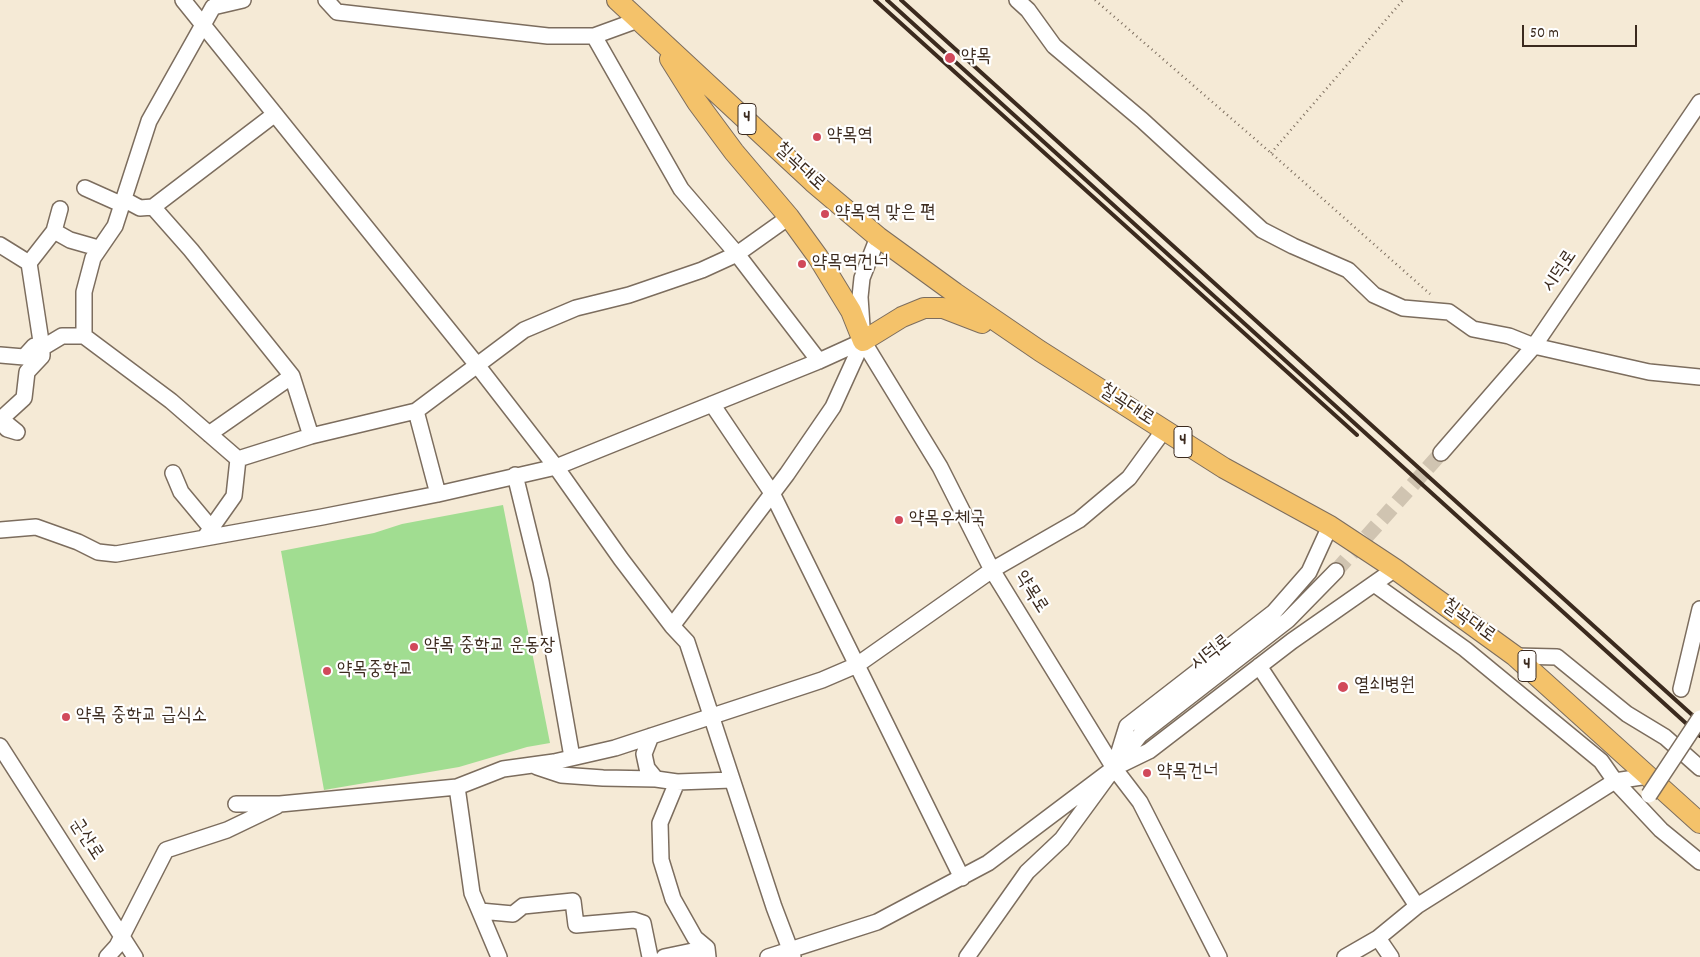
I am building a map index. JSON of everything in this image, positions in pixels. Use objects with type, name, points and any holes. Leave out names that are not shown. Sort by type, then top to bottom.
[{"type":"main road","name":"칠곡대로","points":[[617,0],[813,182],[878,237],[1040,351],[1224,468],[1330,526],[1395,569],[1515,656],[1648,785],[1700,823]]},
{"type":"main road","points":[[657,38],[697,102],[734,152],[790,217],[852,311],[863,341],[902,317],[924,308],[943,308],[968,316],[1040,351]]},
{"type":"street","points":[[183,0],[477,365],[556,467],[611,545],[672,626],[687,642],[774,908],[792,954]]},
{"type":"street","points":[[84,336],[84,292],[98,248],[114,226],[124,202],[149,122],[213,7],[242,0]]},
{"type":"street","points":[[326,0],[336,12],[548,36],[594,36],[638,20]]},
{"type":"street","points":[[1016,0],[1028,10],[1054,46],[1142,120],[1262,230],[1348,270],[1374,295],[1403,308],[1449,312],[1472,330],[1510,336],[1534,346],[1649,372],[1700,377]]},
{"type":"street","points":[[594,36],[681,189],[737,254],[819,361]]},
{"type":"street","name":"시덕로","points":[[1441,453],[1534,346],[1700,102]]},
{"type":"street","points":[[85,188],[140,208],[153,207],[275,114]]},
{"type":"street","points":[[153,207],[191,250],[292,376],[311,436]]},
{"type":"street","points":[[0,420],[7,429],[17,432],[1,420],[24,398],[26,372],[40,362],[42,356],[29,263],[54,231],[60,209]]},
{"type":"street","points":[[238,459],[311,436],[416,411],[524,330],[576,308],[629,295],[702,270],[737,254],[790,217]]},
{"type":"street","points":[[54,231],[70,240],[98,248]]},
{"type":"street","name":"약목로","points":[[878,237],[862,278],[860,297],[863,341],[940,467],[992,570],[1114,768],[1140,802],[1219,957]]},
{"type":"street","points":[[0,245],[29,263]]},
{"type":"street","points":[[0,355],[24,357],[34,346],[42,348],[62,336],[84,336],[171,401],[238,459]]},
{"type":"street","points":[[2,528],[36,527],[78,542],[98,552],[116,554],[208,533],[322,517],[438,494],[556,467],[819,361],[863,341]]},
{"type":"street","points":[[672,626],[772,494],[834,406],[863,341]]},
{"type":"street","points":[[209,434],[292,376]]},
{"type":"street","points":[[712,404],[772,494],[962,878]]},
{"type":"street","points":[[416,411],[438,494]]},
{"type":"street","points":[[236,804],[280,804],[457,787],[503,769],[554,762],[615,748],[822,680],[857,665],[992,570],[1079,520],[1129,478],[1164,430]]},
{"type":"street","points":[[208,533],[234,496],[238,459]]},
{"type":"street","points":[[173,473],[181,492],[208,533]]},
{"type":"street","points":[[515,475],[541,581],[572,757]]},
{"type":"street","points":[[967,957],[1027,872],[1062,839],[1114,768],[1127,726],[1274,612],[1309,572],[1330,526]]},
{"type":"street","points":[[768,957],[792,954],[877,922],[988,863],[1114,768],[1150,751],[1259,666],[1395,569]]},
{"type":"street","name":"시덕로","points":[[1114,768],[1140,735],[1288,620],[1336,571]]},
{"type":"street","points":[[1374,584],[1465,649],[1601,761],[1615,781],[1661,830],[1700,862]]},
{"type":"street","points":[[1681,689],[1700,609]]},
{"type":"street","points":[[1515,656],[1557,657],[1627,714],[1665,737],[1700,768]]},
{"type":"street","points":[[1259,666],[1417,906]]},
{"type":"street","points":[[1345,957],[1378,938],[1417,906],[1615,781],[1648,785],[1700,718]]},
{"type":"street","points":[[651,736],[644,754],[647,768],[656,779]]},
{"type":"street","name":"군산로","points":[[0,746],[135,957]]},
{"type":"street","points":[[530,765],[561,775],[656,779],[676,782],[732,780]]},
{"type":"street","points":[[676,782],[660,822],[661,860],[673,899],[685,923],[707,952]]},
{"type":"street","points":[[457,787],[472,894],[499,957]]},
{"type":"street","points":[[107,957],[117,946],[166,850],[227,830],[280,804]]},
{"type":"street","points":[[480,910],[513,914],[523,906],[574,901],[576,924],[634,920],[643,923],[650,957]]},
{"type":"street","points":[[1378,938],[1391,957]]},
{"type":"street","points":[[664,957],[707,952]]},
{"type":"path","points":[[1095,0],[1271,153],[1449,312]]},
{"type":"path","points":[[1271,153],[1403,0]]},
{"type":"green space","name":"약목 중학교 운동장","points":[[503,505],[550,743],[527,747],[459,767],[324,790],[281,551],[374,533],[402,524]]},
{"type":"tunnel","points":[[1336,571],[1441,453]]},
{"type":"railway","points":[[875,0],[1357,435]]},
{"type":"railway","points":[[887,0],[1700,736]]},
{"type":"railway","points":[[901,0],[1700,722]]},
{"type":"place","name":"약목","points":[[950,58]]},
{"type":"place","name":"약목역","points":[[817,137]]},
{"type":"place","name":"약목역 맞은 편","points":[[825,214]]},
{"type":"place","name":"약목역건너","points":[[802,264]]},
{"type":"place","name":"약목우체국","points":[[899,520]]},
{"type":"place","name":"약목 중학교 운동장","points":[[414,647]]},
{"type":"place","name":"약목중학교","points":[[327,671]]},
{"type":"place","name":"열쇠병원","points":[[1343,687]]},
{"type":"place","name":"약목 중학교 급식소","points":[[66,717]]},
{"type":"place","name":"약목건너","points":[[1147,773]]}]
